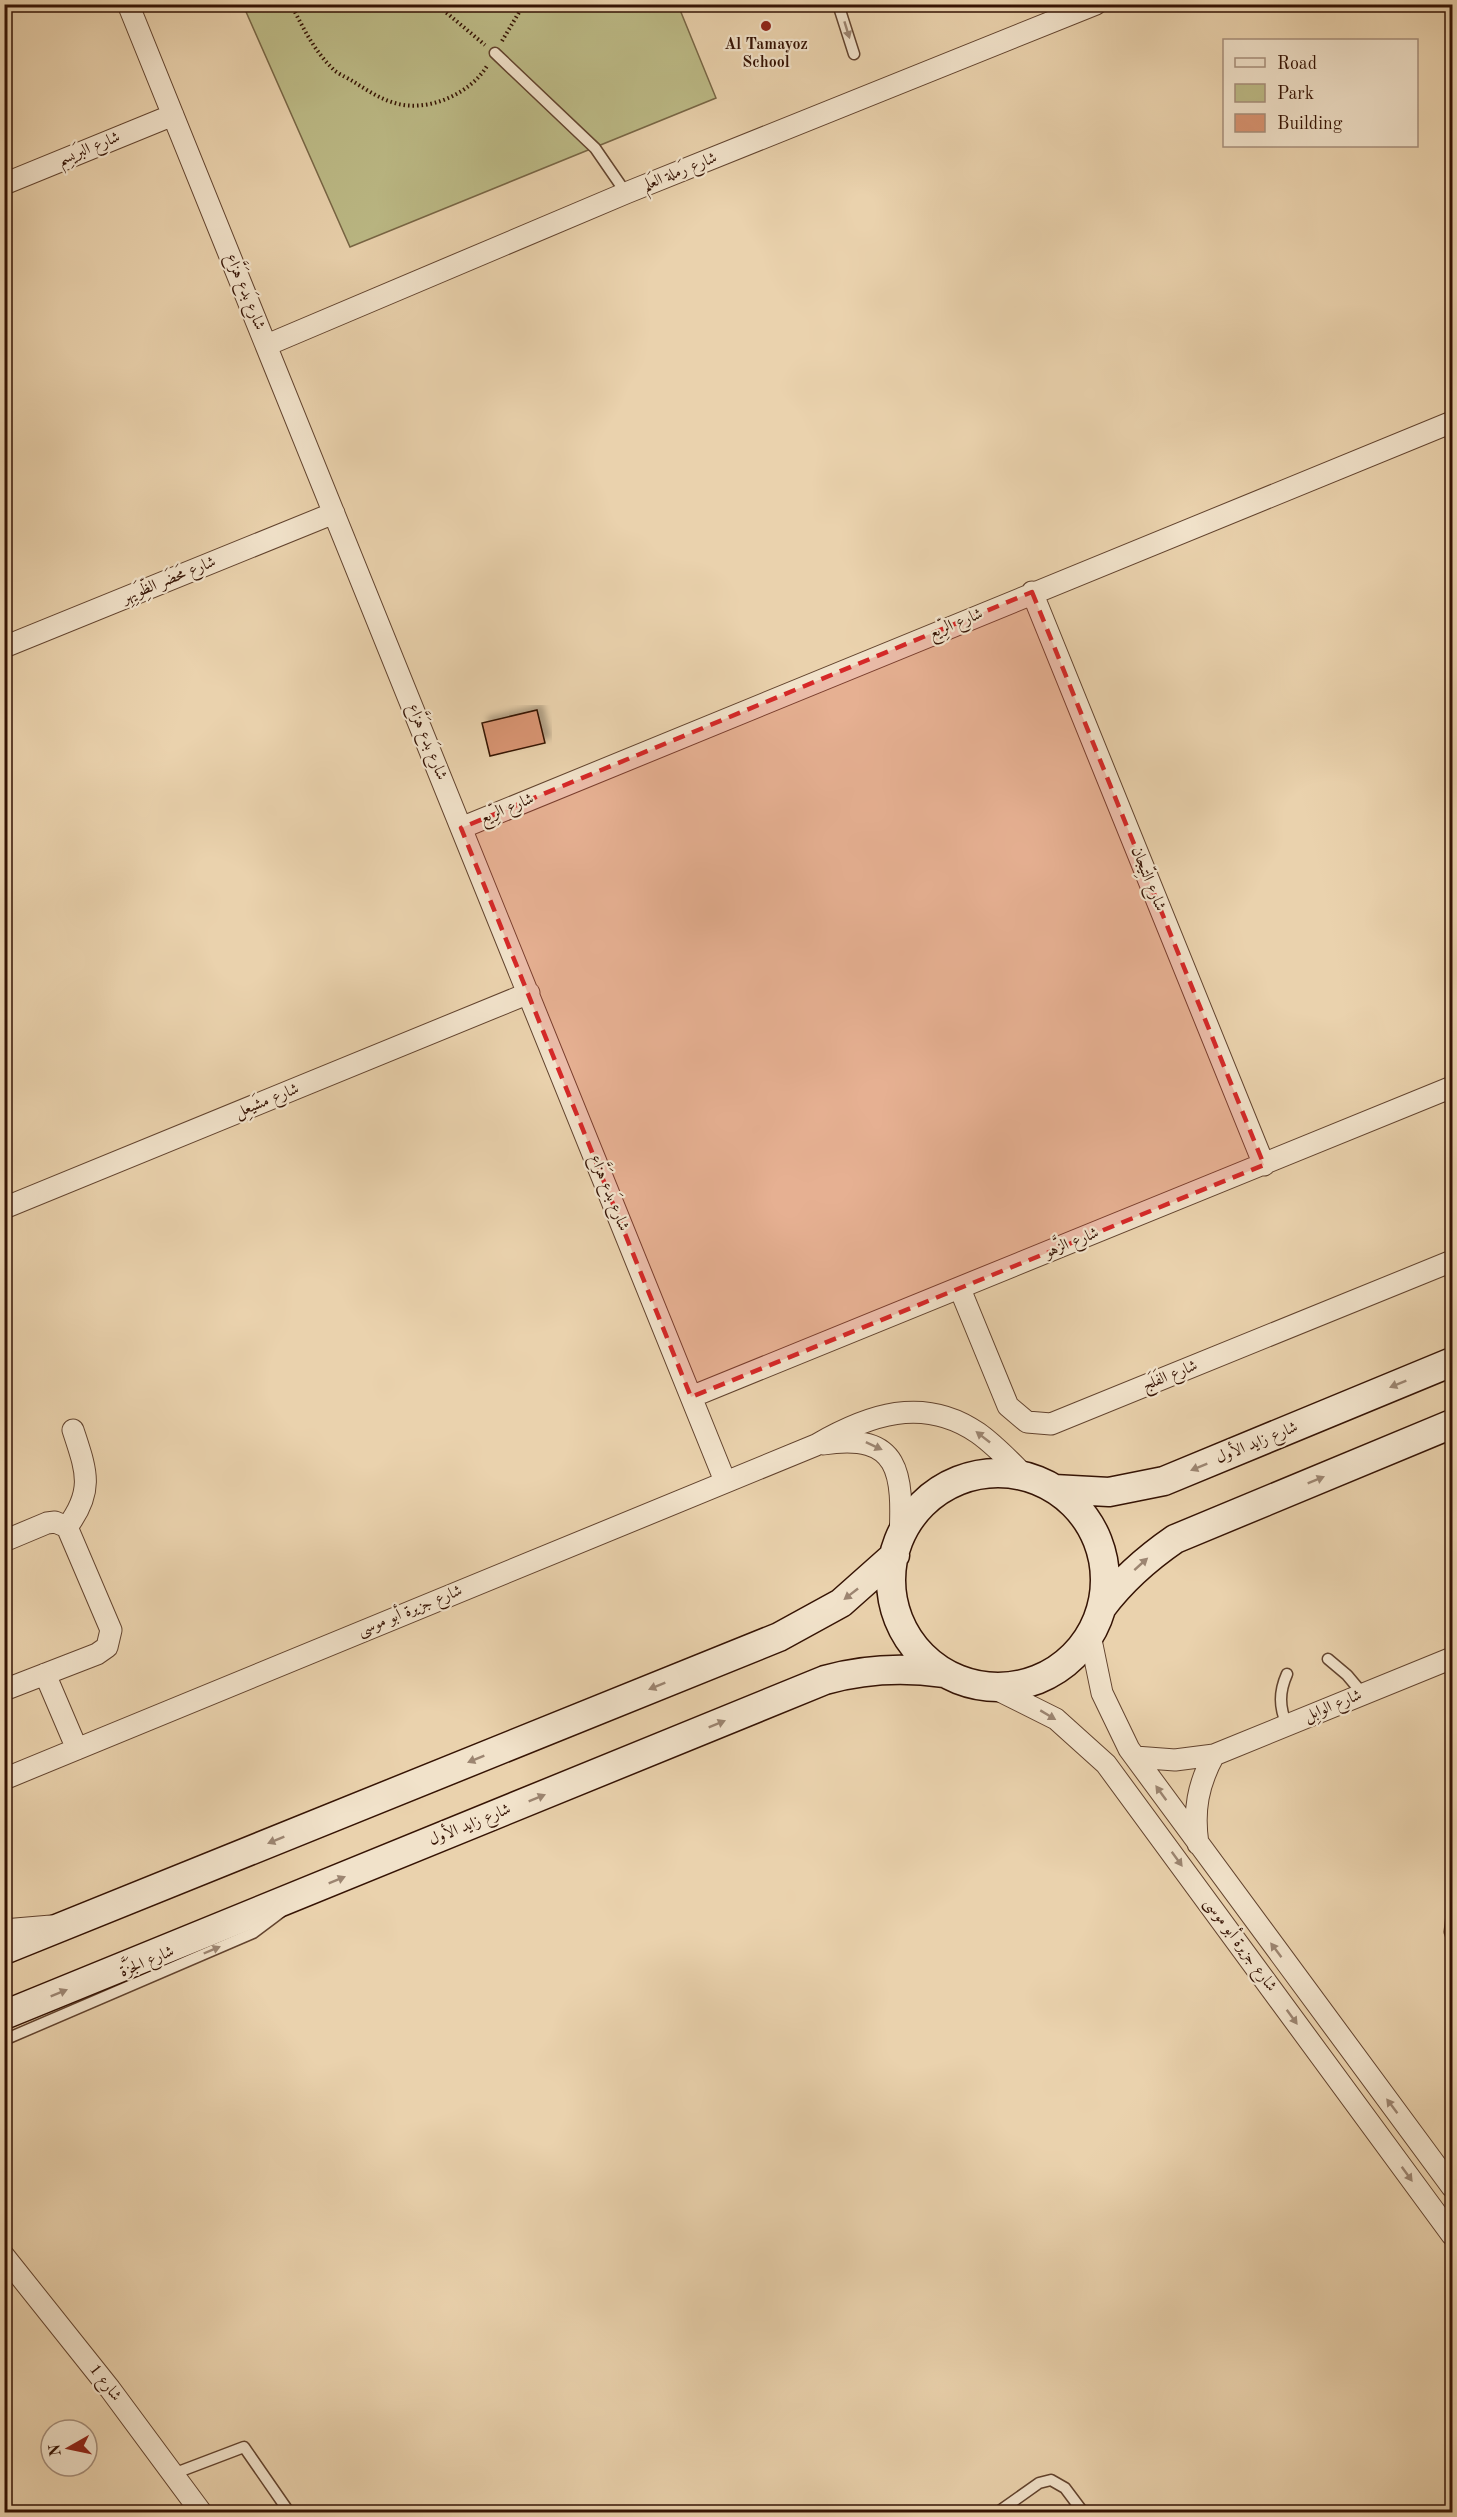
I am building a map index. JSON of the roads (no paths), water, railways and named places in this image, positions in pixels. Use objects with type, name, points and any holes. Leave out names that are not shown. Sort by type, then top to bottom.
[{"type":"main road","name":"شارع زايد الأول","points":[[1054,1489],[1109,1492],[1164,1481],[1452,1362]]},
{"type":"main road","points":[[897,1547],[892,1593],[900,1622],[915,1647],[943,1673],[960,1680],[996,1689],[1033,1682],[1050,1674],[1079,1650],[1090,1635],[1102,1607],[1131,1573],[1175,1539],[1452,1424]]},
{"type":"main road","points":[[4,1950],[779,1637],[841,1603],[897,1547],[918,1509],[944,1488],[959,1480],[984,1474],[1009,1474],[1026,1477],[1054,1489],[1083,1515],[1093,1531],[1104,1568],[1102,1607]]},
{"type":"main road","name":"شارع زايد الأول","points":[[4,2015],[825,1680],[884,1668],[943,1673]]},
{"type":"street","name":"شارع بَدع هَزَّاع","points":[[128,4],[725,1481]]},
{"type":"street","name":"شارع رَملة العَلم","points":[[267,345],[626,193],[1096,4]]},
{"type":"street","name":"شارع البرَيسِم","points":[[4,184],[173,115]]},
{"type":"street","name":"شارع الرِّيع","points":[[461,828],[1032,592],[1452,422]]},
{"type":"street","name":"شارع مَحضَر الظِّوَيِهِر","points":[[4,647],[334,513]]},
{"type":"street","name":"شارع التِّيجان","points":[[1032,592],[1264,1165]]},
{"type":"street","name":"شارع مشَيعِل","points":[[4,1208],[528,993]]},
{"type":"street","name":"شارع الزَّهو","points":[[691,1397],[1452,1087]]},
{"type":"street","name":"شارع الفَلَج","points":[[960,1289],[1008,1406],[1027,1422],[1039,1425],[1063,1419],[1452,1261]]},
{"type":"street","name":"شارع جزيرة أبو موسى","points":[[4,1779],[816,1445],[874,1416],[902,1412],[925,1413],[952,1420],[977,1432],[1026,1477]]},
{"type":"street","points":[[67,1527],[82,1504],[87,1483],[87,1472],[73,1430]]},
{"type":"street","name":"شارع جزيرة أبو موسى","points":[[816,1445],[843,1441],[864,1442],[880,1448],[890,1458],[898,1479],[901,1501],[897,1547]]},
{"type":"street","points":[[4,1542],[48,1523],[55,1522],[67,1527],[105,1613],[111,1636],[107,1647],[97,1654],[4,1690]]},
{"type":"street","name":"شارع جزيرة أبو موسى","points":[[1090,1635],[1102,1693],[1112,1717],[1135,1757],[1452,2187]]},
{"type":"street","name":"شارع الوابِل","points":[[1135,1757],[1175,1760],[1214,1755],[1452,1658]]},
{"type":"street","points":[[45,1674],[77,1749]]},
{"type":"street","name":"شارع جزيرة أبو موسى","points":[[996,1689],[1056,1719],[1106,1764],[1452,2235]]},
{"type":"street","points":[[1198,1845],[1195,1827],[1197,1798],[1205,1772],[1214,1755]]},
{"type":"street","points":[[4,1930],[63,1926]]},
{"type":"street","name":"شارع 1","points":[[4,2256],[110,2389],[201,2512]]},
{"type":"lane","points":[[838,4],[854,54]]},
{"type":"lane","points":[[495,53],[595,148],[626,193]]},
{"type":"lane","points":[[1328,1659],[1347,1675],[1363,1694]]},
{"type":"lane","points":[[1287,1674],[1280,1705],[1287,1725]]},
{"type":"lane","name":"شارع الجَزَّة","points":[[4,2040],[253,1933],[275,1918],[291,1898]]},
{"type":"lane","points":[[1452,1914],[1450,1932],[1452,1938]]},
{"type":"lane","points":[[172,2474],[244,2447],[289,2512]]},
{"type":"lane","points":[[998,2512],[1039,2483],[1051,2480],[1065,2488],[1083,2512]]},
{"type":"place","name":"Al Tamayoz School","points":[[766,26]]}]
